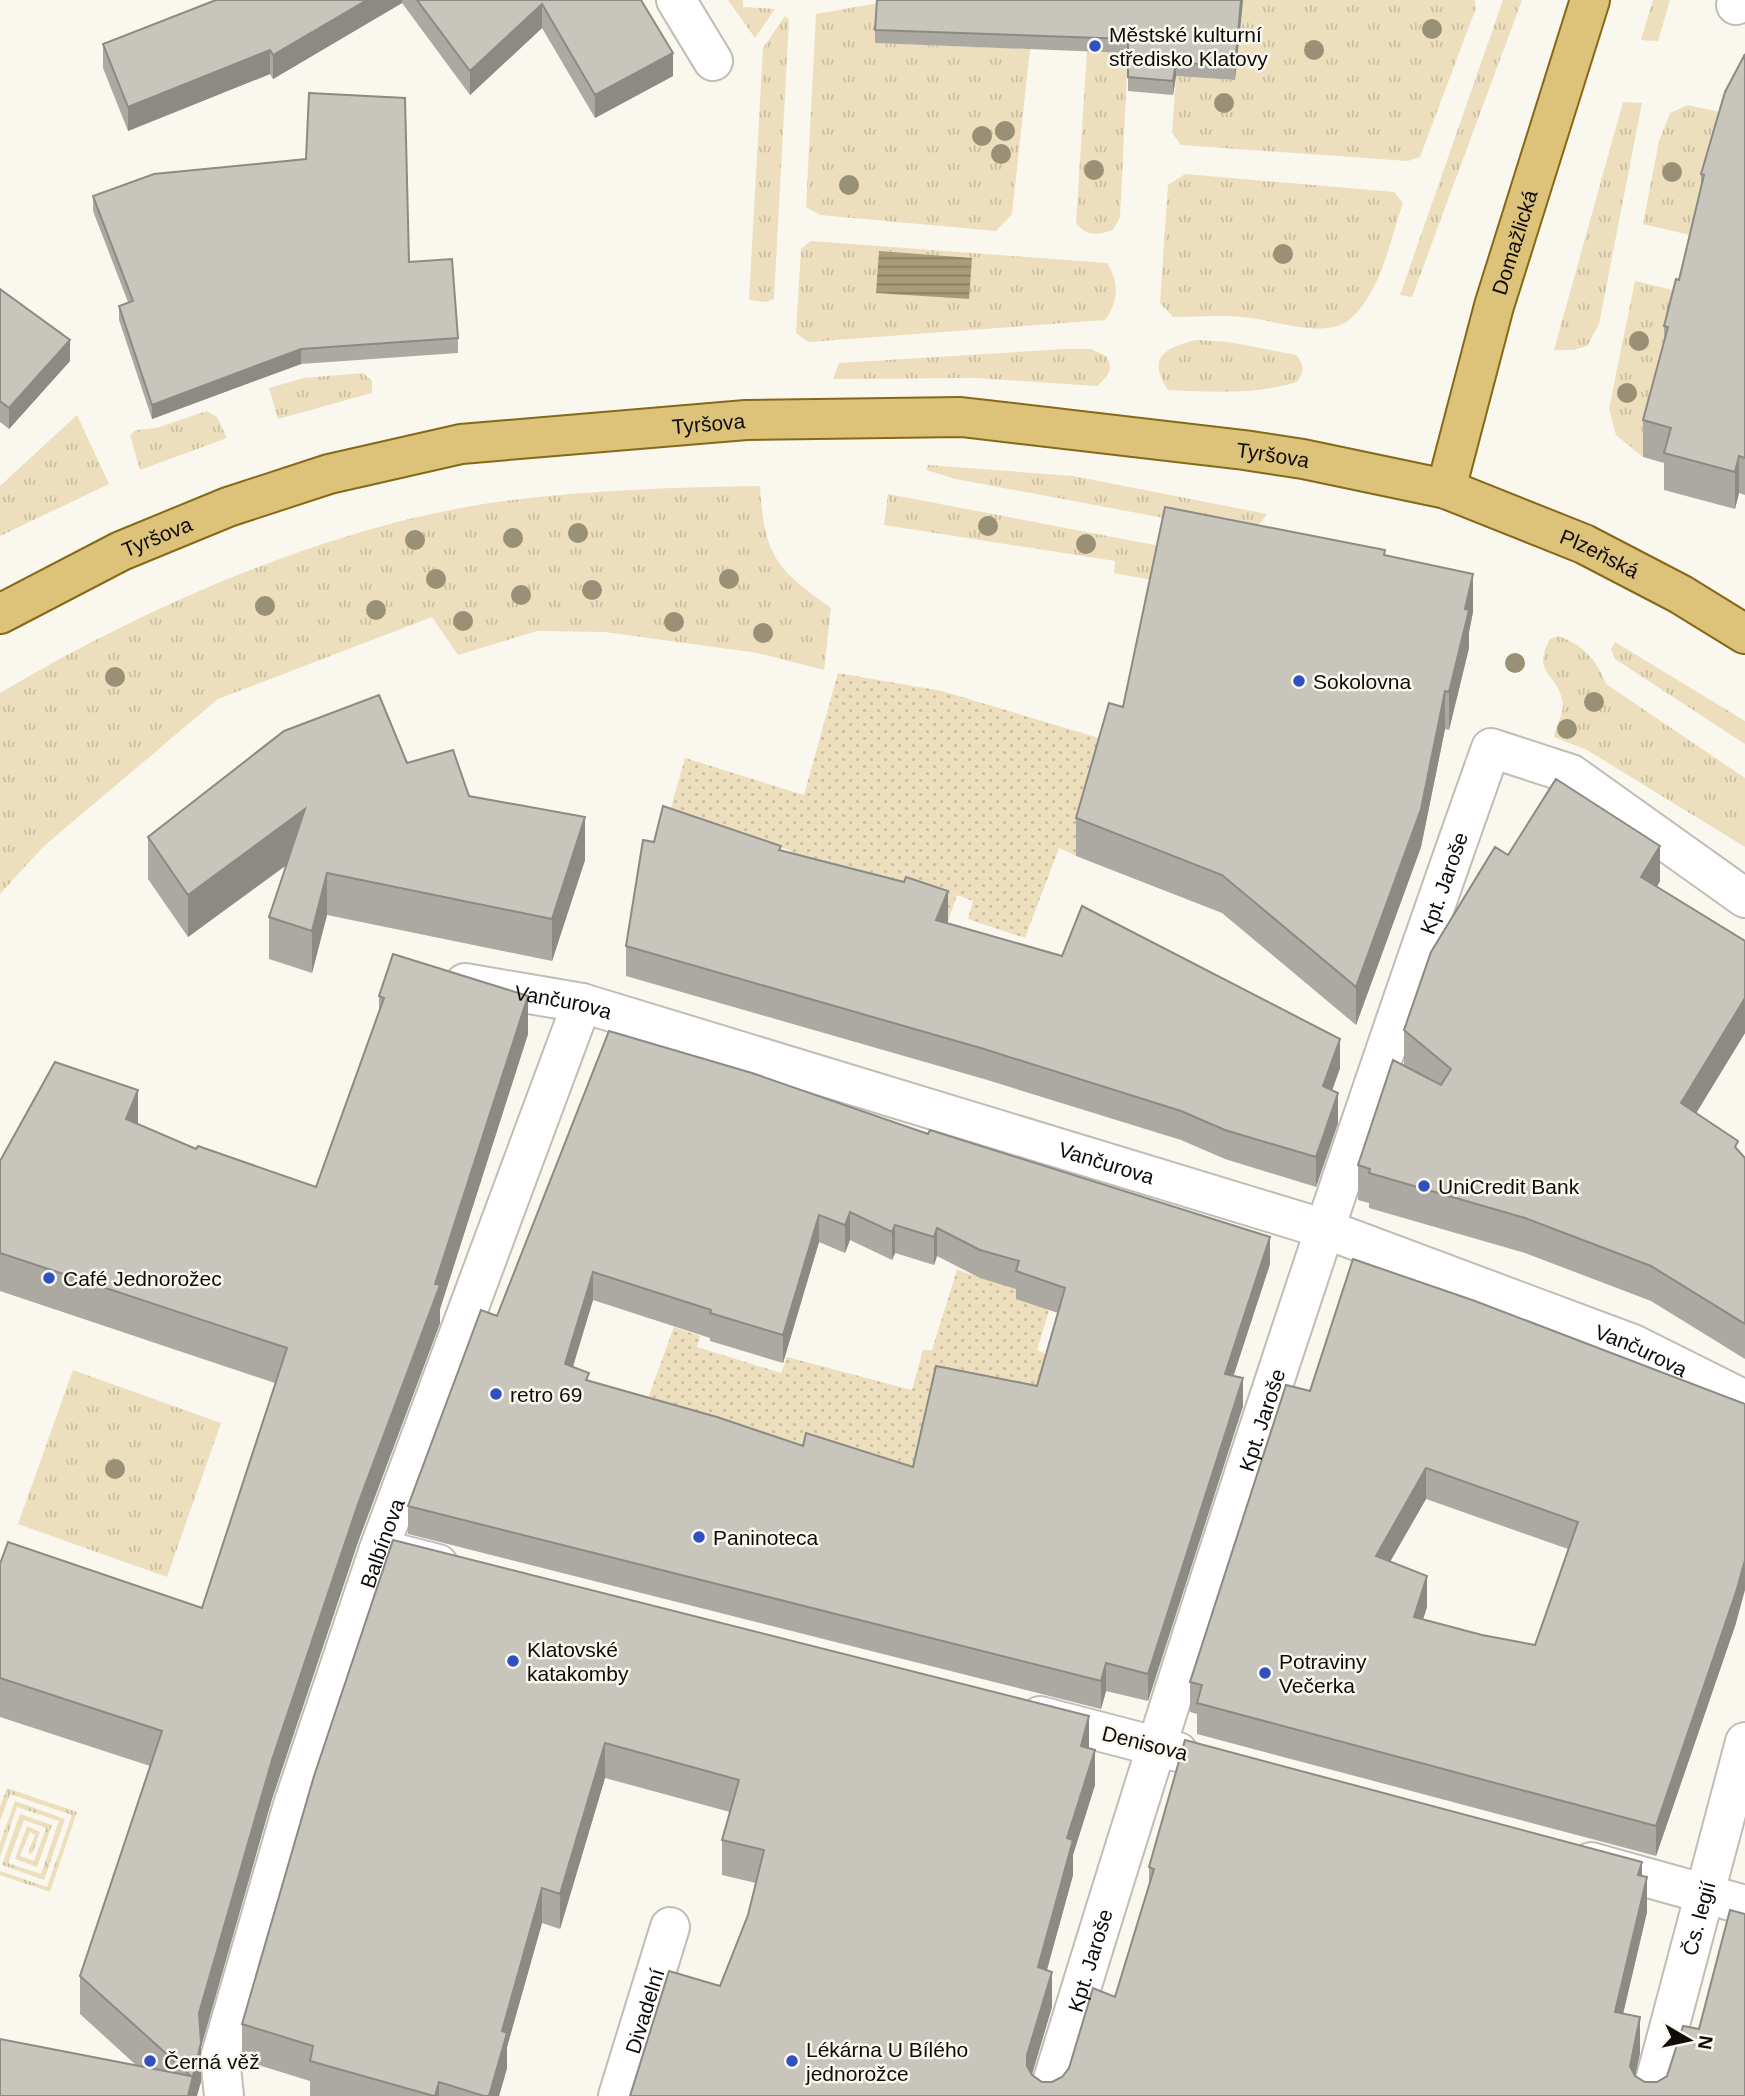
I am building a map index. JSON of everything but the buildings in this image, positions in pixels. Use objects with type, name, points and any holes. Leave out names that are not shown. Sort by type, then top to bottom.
[{"type":"main road","name":"Domažlická","points":[[1446,489],[1494,306],[1590,0]]},
{"type":"main road","name":"Tyršova","points":[[5,603],[228,507],[329,474],[461,444],[594,432],[759,420],[961,418],[1268,454],[1446,489]]},
{"type":"main road","name":"Plzeňská","points":[[1446,489],[1584,544],[1680,594],[1745,635]]},
{"type":"street","points":[[676,0],[713,61]]},
{"type":"street","name":"Kpt. Jaroše","points":[[1048,2096],[1155,1745],[1325,1229],[1491,748],[1572,774],[1745,898]]},
{"type":"street","name":"Vančurova","points":[[450,981],[582,1003],[1325,1229],[1633,1344],[1745,1400]]},
{"type":"street","name":"Balbínova","points":[[224,2096],[220,2058],[293,1805],[379,1549],[582,1003]]},
{"type":"street","points":[[379,1549],[473,1573]]},
{"type":"street","name":"Denisova","points":[[1008,1708],[1209,1760]]},
{"type":"street","name":"Čs. legií","points":[[1651,2096],[1745,1742]]},
{"type":"street","points":[[1558,1853],[1745,1905]]},
{"type":"street","name":"Divadelní","points":[[618,2096],[670,1927]]},
{"type":"green space","points":[[728,0],[743,0],[743,7],[775,9],[755,38]]},
{"type":"green space","points":[[1243,0],[1475,0],[1476,8],[1420,157],[1408,161],[1181,145],[1172,133],[1176,76],[1235,80]]},
{"type":"green space","points":[[1503,0],[1522,0],[1412,297],[1400,295]]},
{"type":"green space","points":[[1653,0],[1670,0],[1658,41],[1641,40]]},
{"type":"green space","points":[[878,3],[875,43],[1030,49],[1012,214],[996,231],[820,215],[806,207],[816,14]]},
{"type":"green space","points":[[785,16],[789,20],[774,299],[766,302],[749,300],[763,48]]},
{"type":"green space","points":[[1087,51],[1128,53],[1120,217],[1113,230],[1098,234],[1084,231],[1076,223]]},
{"type":"green space","points":[[1623,102],[1642,103],[1599,324],[1587,346],[1573,350],[1554,350]]},
{"type":"green space","points":[[1688,105],[1733,115],[1698,237],[1643,224],[1659,141],[1670,113]]},
{"type":"green space","points":[[1185,174],[1394,192],[1403,203],[1377,281],[1360,309],[1349,320],[1326,328],[1298,327],[1243,317],[1173,317],[1160,303],[1168,185]]},
{"type":"green space","points":[[811,241],[1107,263],[1116,285],[1115,300],[1105,320],[808,342],[796,333],[801,249]]},
{"type":"green space","points":[[1635,281],[1681,292],[1668,364],[1643,457],[1616,435],[1609,409]]},
{"type":"green space","points":[[1196,340],[1229,342],[1296,355],[1301,362],[1302,371],[1297,382],[1265,389],[1233,392],[1168,390],[1159,369],[1162,355],[1176,346]]},
{"type":"green space","points":[[1091,349],[1106,356],[1110,365],[1107,376],[1097,386],[976,378],[833,379],[839,363]]},
{"type":"green space","points":[[363,373],[372,381],[372,393],[278,419],[269,388],[304,378]]},
{"type":"green space","points":[[207,411],[217,417],[227,438],[140,470],[130,435],[137,430],[156,428]]},
{"type":"green space","points":[[77,415],[109,484],[0,536],[0,486]]},
{"type":"green space","points":[[928,465],[1073,476],[1267,514],[1258,526],[1244,533],[956,479],[926,470]]},
{"type":"green space","points":[[760,486],[765,528],[776,558],[797,582],[831,608],[824,670],[758,653],[605,632],[537,631],[458,655],[432,617],[218,699],[44,846],[0,894],[0,693],[58,660],[182,599],[247,571],[380,527],[446,511],[512,500],[636,490]]},
{"type":"green space","points":[[888,494],[1165,547],[1157,581],[1114,573],[1115,561],[884,525]]},
{"type":"green space","points":[[1559,636],[1588,654],[1606,684],[1745,778],[1745,847],[1587,750],[1554,737],[1563,704],[1543,659],[1550,639]]},
{"type":"green space","points":[[1615,642],[1745,721],[1745,744],[1615,659],[1611,649]]},
{"type":"green space","points":[[838,673],[942,691],[1109,741],[1076,856],[1059,848],[1025,938],[968,919],[973,901],[957,895],[948,921],[779,889],[791,851],[776,845],[663,836],[685,758],[804,795]]},
{"type":"green space","points":[[957,1270],[1019,1289],[1049,1311],[1037,1350],[1053,1357],[991,1524],[639,1423],[674,1327],[700,1336],[697,1347],[781,1373],[787,1357],[912,1390],[923,1350],[932,1350]]},
{"type":"green space","points":[[73,1370],[221,1423],[167,1577],[18,1524]]},
{"type":"green space","points":[[7,1788],[77,1812],[50,1892],[0,1875],[0,1871],[47,1887],[72,1815],[10,1794],[0,1821],[0,1807]]},
{"type":"green space","points":[[15,1801],[65,1819],[44,1880],[2,1865],[20,1814],[52,1825],[37,1867],[15,1859],[27,1826],[40,1832],[32,1854],[28,1853],[35,1835],[30,1832],[20,1856],[34,1861],[46,1828],[24,1820],[8,1863],[41,1874],[59,1821],[17,1807],[0,1857],[0,1843]]},
{"type":"shaded area","points":[[879,251],[972,258],[969,299],[876,293]]},
{"type":"place","name":"Městské kulturní středisko Klatovy","points":[[1095,46]]},
{"type":"place","name":"Sokolovna","points":[[1299,681]]},
{"type":"place","name":"UniCredit Bank","points":[[1424,1186]]},
{"type":"place","name":"Café Jednorožec","points":[[49,1278]]},
{"type":"place","name":"retro 69","points":[[496,1394]]},
{"type":"place","name":"Paninoteca","points":[[699,1537]]},
{"type":"place","name":"Klatovské katakomby","points":[[513,1661]]},
{"type":"place","name":"Potraviny Večerka","points":[[1265,1673]]},
{"type":"place","name":"Černá věž","points":[[150,2061]]},
{"type":"place","name":"Lékárna U Bílého jednorožce","points":[[792,2061]]}]
